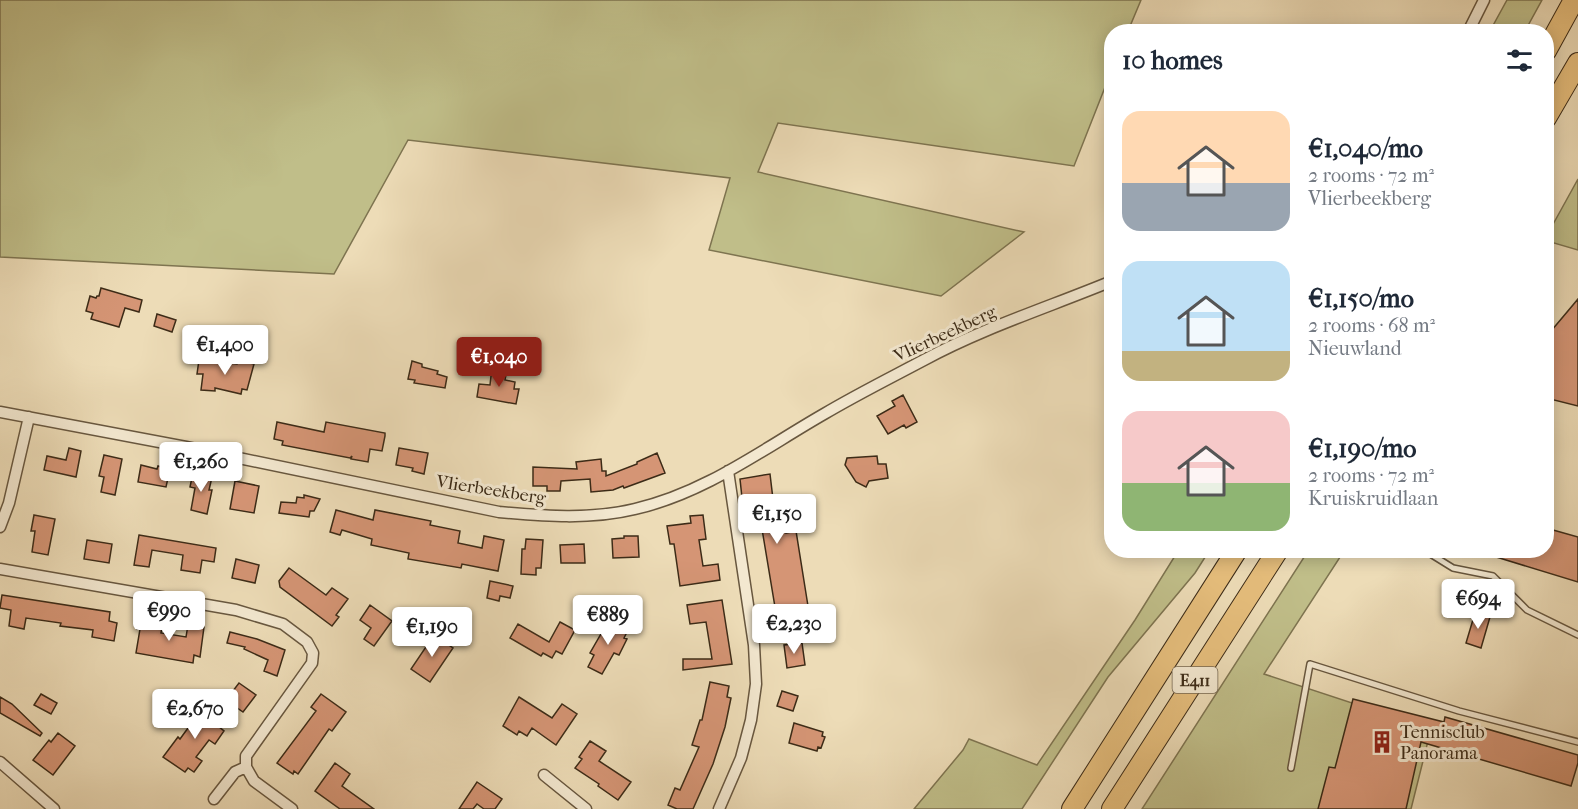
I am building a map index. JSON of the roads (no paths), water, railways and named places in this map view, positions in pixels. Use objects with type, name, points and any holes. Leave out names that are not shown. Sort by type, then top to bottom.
[{"type":"highway","points":[[1554,36],[1574,0]]},
{"type":"highway","points":[[1554,104],[1578,63]]},
{"type":"highway","name":"E411","points":[[1072,809],[1232,558]]},
{"type":"highway","name":"E411","points":[[1112,809],[1273,558]]},
{"type":"street","points":[[1472,24],[1484,0]]},
{"type":"street","name":"Vlierbeekberg","points":[[0,411],[499,512],[545,516],[593,516],[633,510],[665,501],[763,453],[824,414],[927,358],[1104,284]]},
{"type":"street","points":[[0,527],[9,503],[29,417]]},
{"type":"street","points":[[719,809],[741,758],[751,720],[756,684],[754,645],[729,471]]},
{"type":"street","points":[[0,569],[236,610],[283,624],[307,642],[314,653],[312,663],[246,756],[246,767],[254,781],[292,809]]},
{"type":"street","points":[[0,762],[54,809]]},
{"type":"street","points":[[214,799],[235,772],[246,767]]},
{"type":"street","points":[[544,775],[586,809]]},
{"type":"lane","points":[[1437,558],[1453,568],[1493,576],[1527,610],[1578,635]]},
{"type":"lane","points":[[1291,768],[1310,664],[1459,711],[1578,742]]},
{"type":"place","name":"Tennisclub Panorama","points":[[1382,742]]}]
